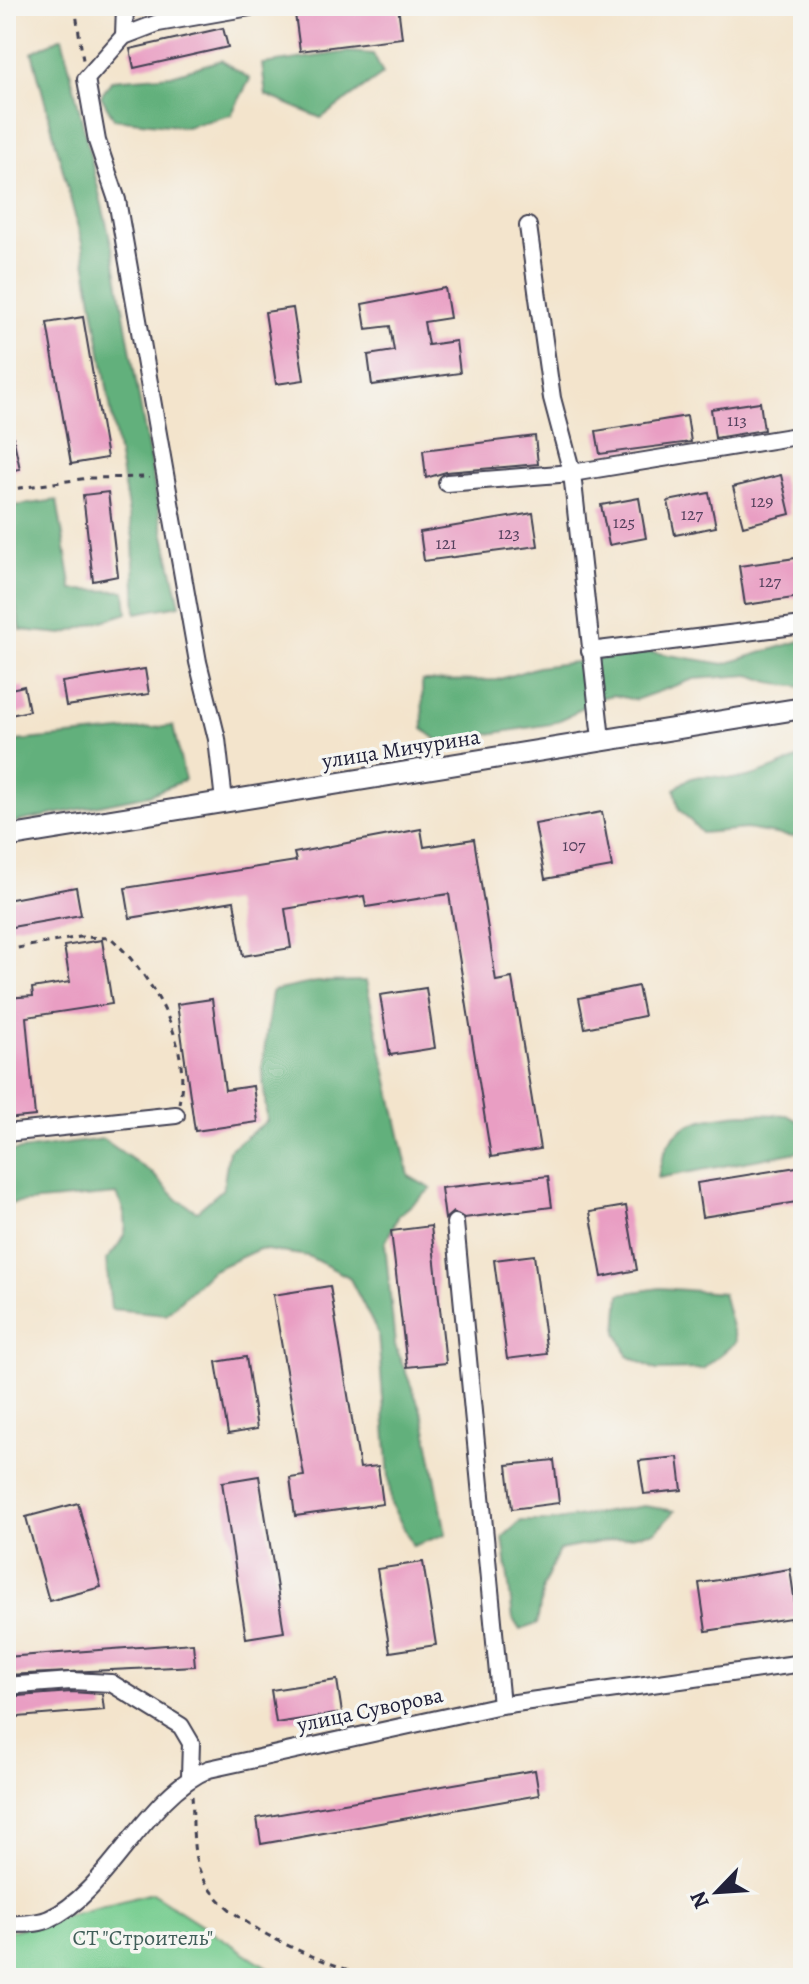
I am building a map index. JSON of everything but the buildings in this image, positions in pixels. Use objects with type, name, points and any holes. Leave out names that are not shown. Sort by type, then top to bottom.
[{"type":"main road","name":"улица Мичурина","points":[[6,837],[803,708]]},
{"type":"street","points":[[124,36],[125,6]]},
{"type":"street","points":[[224,801],[217,739],[198,662],[117,200],[97,141],[86,79],[124,36],[158,23],[256,6]]},
{"type":"street","points":[[528,226],[552,398],[572,473],[601,739]]},
{"type":"street","points":[[447,483],[572,473],[803,435]]},
{"type":"street","points":[[590,651],[803,625]]},
{"type":"street","points":[[6,1133],[176,1115]]},
{"type":"street","points":[[455,1223],[501,1705]]},
{"type":"street","name":"улица Суворова","points":[[190,1776],[300,1747],[501,1705],[803,1663]]},
{"type":"street","points":[[6,1686],[71,1681],[111,1683],[181,1726],[191,1743],[190,1776],[79,1896],[48,1920],[6,1925]]},
{"type":"path","points":[[75,6],[86,79]]},
{"type":"path","points":[[6,490],[88,478],[166,476]]},
{"type":"path","points":[[6,950],[80,937],[111,938],[127,953],[149,980],[167,1012],[180,1065],[181,1093],[176,1115]]},
{"type":"path","points":[[190,1776],[198,1867],[213,1896],[290,1949],[371,1978]]},
{"type":"green space","points":[[62,37],[113,251],[160,517],[180,605],[136,613],[133,538],[82,243],[32,52]]},
{"type":"green space","points":[[348,52],[373,54],[383,74],[321,118],[266,95],[262,64]]},
{"type":"green space","points":[[221,60],[250,79],[231,115],[186,127],[114,119],[101,96],[112,80],[171,75]]},
{"type":"green space","points":[[57,500],[72,590],[125,591],[127,613],[63,634],[21,630],[14,597],[6,598],[6,507]]},
{"type":"green space","points":[[803,640],[803,687],[776,684],[750,675],[694,679],[635,700],[613,695],[591,700],[573,714],[551,724],[440,742],[423,729],[422,681],[497,680],[538,667],[651,652],[724,664]]},
{"type":"green space","points":[[173,726],[185,780],[149,795],[6,824],[6,742]]},
{"type":"green space","points":[[803,757],[803,830],[793,837],[746,829],[702,833],[679,809],[675,789],[692,778],[742,778]]},
{"type":"green space","points":[[366,981],[409,1176],[431,1189],[399,1215],[385,1243],[395,1345],[424,1418],[446,1534],[413,1546],[391,1504],[378,1333],[349,1277],[308,1256],[259,1249],[211,1271],[166,1314],[111,1309],[106,1260],[123,1237],[126,1222],[117,1194],[6,1204],[6,1152],[103,1139],[152,1173],[178,1200],[197,1211],[223,1189],[229,1150],[267,1121],[262,1068],[272,991],[317,982]]},
{"type":"green space","points":[[742,1114],[787,1115],[803,1124],[803,1151],[658,1178],[667,1146],[684,1128],[696,1122]]},
{"type":"green space","points":[[660,1288],[723,1293],[736,1342],[703,1369],[656,1370],[628,1356],[617,1332],[620,1294]]},
{"type":"green space","points":[[644,1506],[675,1511],[656,1531],[559,1550],[543,1587],[537,1624],[520,1630],[513,1619],[503,1537],[521,1521],[551,1521]]},
{"type":"green space","name":"СТ \"Строитель\"","points":[[152,1893],[284,1978],[6,1978],[6,1932]]}]
